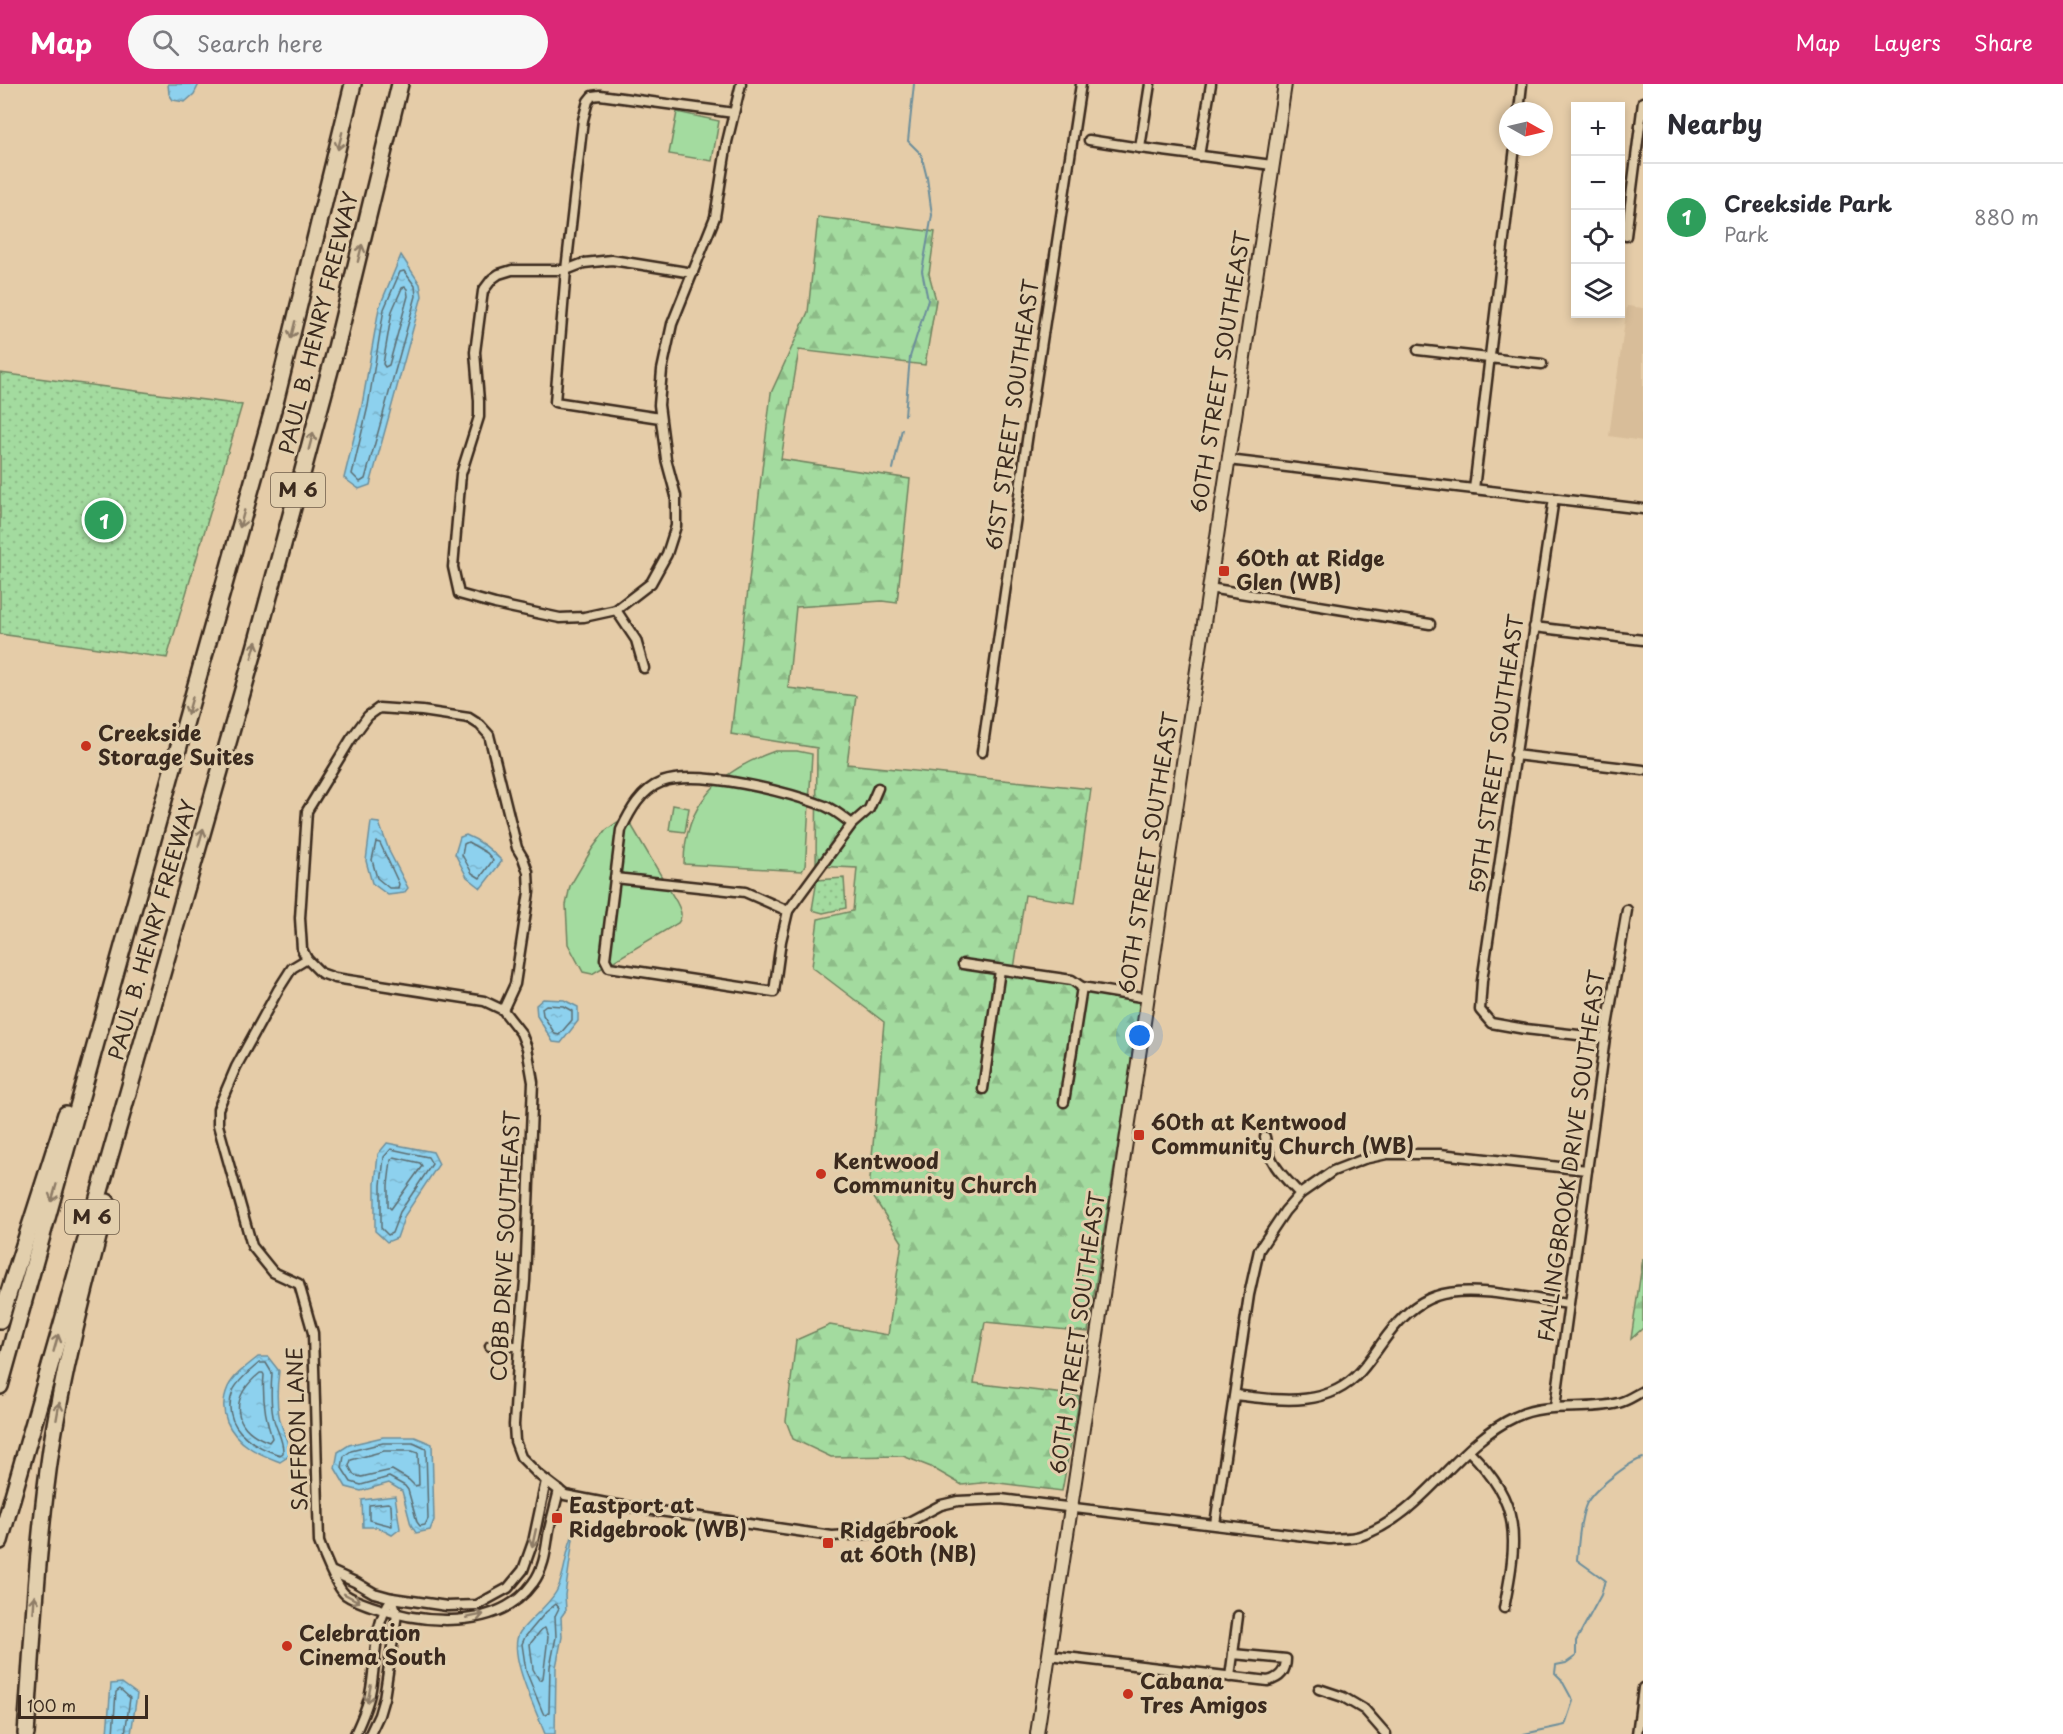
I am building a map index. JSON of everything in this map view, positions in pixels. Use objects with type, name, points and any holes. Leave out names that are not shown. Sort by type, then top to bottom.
[{"type":"highway","name":"PAUL B. HENRY FREEWAY","points":[[0,1386],[278,388],[353,84]]},
{"type":"highway","name":"PAUL B. HENRY FREEWAY","points":[[0,1541],[185,894],[323,398],[400,84]]},
{"type":"highway","points":[[0,1320],[165,793]]},
{"type":"highway","points":[[26,1734],[45,1488],[65,1373],[74,1329],[185,894]]},
{"type":"highway","points":[[31,1663],[33,1734]]},
{"type":"main road","name":"60TH STREET SOUTHEAST","points":[[1037,1734],[1285,84]]},
{"type":"street","points":[[693,273],[612,260],[584,263],[566,270],[512,270],[499,273],[483,291],[474,352],[479,417],[460,474],[453,567],[459,594],[560,618],[584,617],[616,610],[651,583],[667,554],[676,526],[676,496],[666,459],[658,405],[662,370],[672,324],[693,273],[715,217],[741,84]]},
{"type":"street","name":"61ST STREET SOUTHEAST","points":[[982,752],[1028,429],[1081,84]]},
{"type":"street","points":[[1140,148],[1150,84]]},
{"type":"street","points":[[1199,156],[1211,84]]},
{"type":"street","points":[[1520,102],[1522,84]]},
{"type":"street","points":[[660,418],[555,402],[566,270],[583,120],[588,101],[592,96],[627,97],[734,113]]},
{"type":"street","points":[[1626,237],[1643,102]]},
{"type":"street","points":[[1089,140],[1272,165]]},
{"type":"street","points":[[1474,489],[1514,156]]},
{"type":"street","points":[[1418,350],[1542,364]]},
{"type":"street","points":[[1228,460],[1643,509]]},
{"type":"street","name":"59TH STREET SOUTHEAST","points":[[1554,498],[1515,755],[1480,1010],[1491,1023],[1605,1038]]},
{"type":"street","points":[[1209,588],[1430,624]]},
{"type":"street","points":[[616,610],[636,640],[644,668]]},
{"type":"street","points":[[1534,627],[1643,640]]},
{"type":"street","points":[[380,708],[422,711],[469,718],[480,725],[489,735],[517,848],[524,858],[528,872],[529,892],[515,984],[503,1010],[484,1001],[335,978],[321,973],[307,959],[302,949],[300,918],[308,811],[351,739],[368,716],[380,708]]},
{"type":"street","points":[[1515,755],[1643,770]]},
{"type":"street","points":[[852,824],[827,807],[763,786],[687,778],[661,783],[642,796],[629,813],[621,830],[605,959],[609,967],[615,970],[774,992],[788,911],[852,824],[869,809],[878,788]]},
{"type":"street","points":[[615,878],[745,892],[788,911]]},
{"type":"street","name":"FALLINGBROOK DRIVE SOUTHEAST","points":[[1555,1407],[1605,1038],[1627,910]]},
{"type":"street","name":"SAFFRON LANE","points":[[307,959],[292,968],[236,1066],[218,1108],[218,1125],[252,1246],[273,1272],[299,1284],[313,1333],[319,1542],[327,1563],[344,1594],[383,1611],[443,1620],[470,1618],[501,1609],[516,1600],[533,1583],[543,1563],[559,1490]]},
{"type":"street","points":[[963,964],[1071,980],[1082,987],[1147,998]]},
{"type":"street","points":[[983,1089],[1000,970]]},
{"type":"street","points":[[1064,1102],[1082,987]]},
{"type":"street","name":"COBB DRIVE SOUTHEAST","points":[[503,1010],[521,1033],[527,1048],[532,1082],[525,1281],[519,1346],[515,1441],[521,1457],[546,1481],[565,1495],[610,1504],[832,1536],[881,1533],[941,1505],[958,1501],[1001,1499],[1329,1539],[1358,1537],[1386,1525],[1405,1511],[1489,1432],[1516,1416],[1555,1407],[1619,1403],[1643,1391]]},
{"type":"street","points":[[1265,1137],[1269,1156],[1300,1194]]},
{"type":"street","points":[[1215,1524],[1249,1295],[1259,1250],[1285,1211],[1300,1194],[1333,1171],[1364,1159],[1387,1154],[1440,1154],[1587,1170]]},
{"type":"street","points":[[1235,1395],[1307,1400],[1331,1394],[1358,1374],[1398,1322],[1418,1305],[1436,1296],[1464,1290],[1568,1304]]},
{"type":"street","points":[[490,1346],[519,1346]]},
{"type":"street","points":[[1469,1451],[1486,1468],[1503,1493],[1513,1524],[1512,1566],[1504,1608]]},
{"type":"street","points":[[333,1572],[355,1581],[374,1593],[392,1598],[424,1604],[477,1605],[508,1588],[523,1570],[529,1556],[546,1481]]},
{"type":"street","points":[[355,1734],[370,1694],[377,1636],[383,1611],[392,1598]]},
{"type":"street","points":[[370,1734],[384,1698],[397,1614],[392,1598]]},
{"type":"street","points":[[1230,1677],[1238,1616]]},
{"type":"street","points":[[1049,1655],[1269,1681],[1283,1673],[1286,1665],[1286,1659],[1233,1654]]},
{"type":"street","points":[[1637,1734],[1643,1688]]},
{"type":"street","points":[[1318,1689],[1365,1710],[1386,1734]]},
{"type":"shaded area","points":[[1627,306],[1643,308],[1643,441],[1609,436]]},
{"type":"green space","points":[[677,112],[719,121],[712,161],[669,154]]},
{"type":"green space","points":[[818,217],[935,232],[929,274],[936,300],[925,365],[799,350],[781,459],[910,479],[897,603],[882,601],[796,607],[788,688],[856,696],[847,764],[1091,789],[1075,903],[1025,895],[1013,976],[1142,993],[1088,1332],[985,1322],[974,1383],[1080,1396],[1062,1491],[991,1482],[962,1485],[931,1467],[903,1456],[831,1457],[793,1439],[786,1421],[796,1340],[830,1325],[888,1335],[902,1242],[869,1190],[884,1022],[812,967],[818,919],[853,911],[857,868],[816,866],[817,748],[731,734],[771,393],[808,312]]},
{"type":"green space","points":[[0,373],[242,405],[167,658],[0,634]]},
{"type":"green space","points":[[775,751],[812,754],[805,866],[802,871],[684,864],[691,823],[709,792],[738,768]]},
{"type":"green space","points":[[673,805],[689,808],[685,832],[669,830]]},
{"type":"green space","points":[[626,816],[676,901],[681,917],[678,923],[592,974],[583,972],[568,944],[566,905],[570,886],[606,830]]},
{"type":"green space","points":[[844,878],[846,908],[823,913],[812,910],[817,880]]},
{"type":"green space","points":[[1643,1258],[1643,1328],[1631,1339]]},
{"type":"water","points":[[168,84],[199,84],[194,94],[185,102],[173,100],[169,94]]},
{"type":"water","points":[[401,255],[420,284],[422,296],[370,485],[359,489],[344,478],[362,405],[379,308]]},
{"type":"water","points":[[371,822],[379,823],[390,853],[408,888],[404,893],[388,895],[372,883],[366,861]]},
{"type":"water","points":[[466,835],[486,846],[502,861],[481,888],[467,877],[455,854],[460,837]]},
{"type":"water","points":[[543,999],[564,1000],[578,1007],[578,1021],[561,1043],[553,1042],[537,1016],[536,1005]]},
{"type":"water","points":[[387,1143],[433,1152],[439,1164],[405,1215],[397,1238],[387,1242],[375,1231],[375,1184],[378,1154]]},
{"type":"water","points":[[258,1357],[268,1357],[279,1371],[278,1409],[289,1456],[280,1462],[250,1448],[236,1436],[225,1414],[225,1396],[228,1387],[237,1374]]},
{"type":"water","points":[[383,1437],[415,1437],[432,1444],[434,1520],[430,1530],[416,1533],[411,1525],[402,1491],[389,1483],[361,1491],[346,1487],[335,1468],[338,1452],[349,1445]]},
{"type":"water","points":[[395,1496],[400,1529],[392,1535],[377,1527],[363,1527],[362,1500]]},
{"type":"water","points":[[574,1532],[565,1595],[566,1610],[561,1617],[562,1637],[556,1667],[555,1734],[545,1734],[524,1682],[517,1653],[517,1641],[520,1632],[557,1590]]},
{"type":"water","points":[[122,1683],[137,1694],[131,1734],[107,1734],[111,1684]]},
{"type":"waterway","points":[[905,415],[910,357],[928,300],[922,271],[932,215],[921,154],[908,141],[914,84]]},
{"type":"waterway","points":[[893,469],[902,429]]},
{"type":"waterway","points":[[1524,1734],[1565,1725],[1573,1701],[1561,1679],[1555,1673],[1556,1665],[1566,1663],[1576,1656],[1576,1641],[1601,1595],[1605,1580],[1577,1560],[1585,1506],[1605,1483],[1643,1458]]},
{"type":"place","name":"Creekside Park","points":[[104,520]]},
{"type":"place","name":"60th at Ridge Glen (WB)","points":[[1224,571]]},
{"type":"place","name":"Creekside Storage Suites","points":[[86,746]]},
{"type":"place","name":"60th at Kentwood Community Church (WB)","points":[[1139,1135]]},
{"type":"place","name":"Kentwood Community Church","points":[[821,1174]]},
{"type":"place","name":"Eastport at Ridgebrook (WB)","points":[[557,1518]]},
{"type":"place","name":"Ridgebrook at 60th (NB)","points":[[828,1543]]},
{"type":"place","name":"Celebration Cinema South","points":[[287,1646]]},
{"type":"place","name":"Cabana Tres Amigos","points":[[1128,1694]]}]
